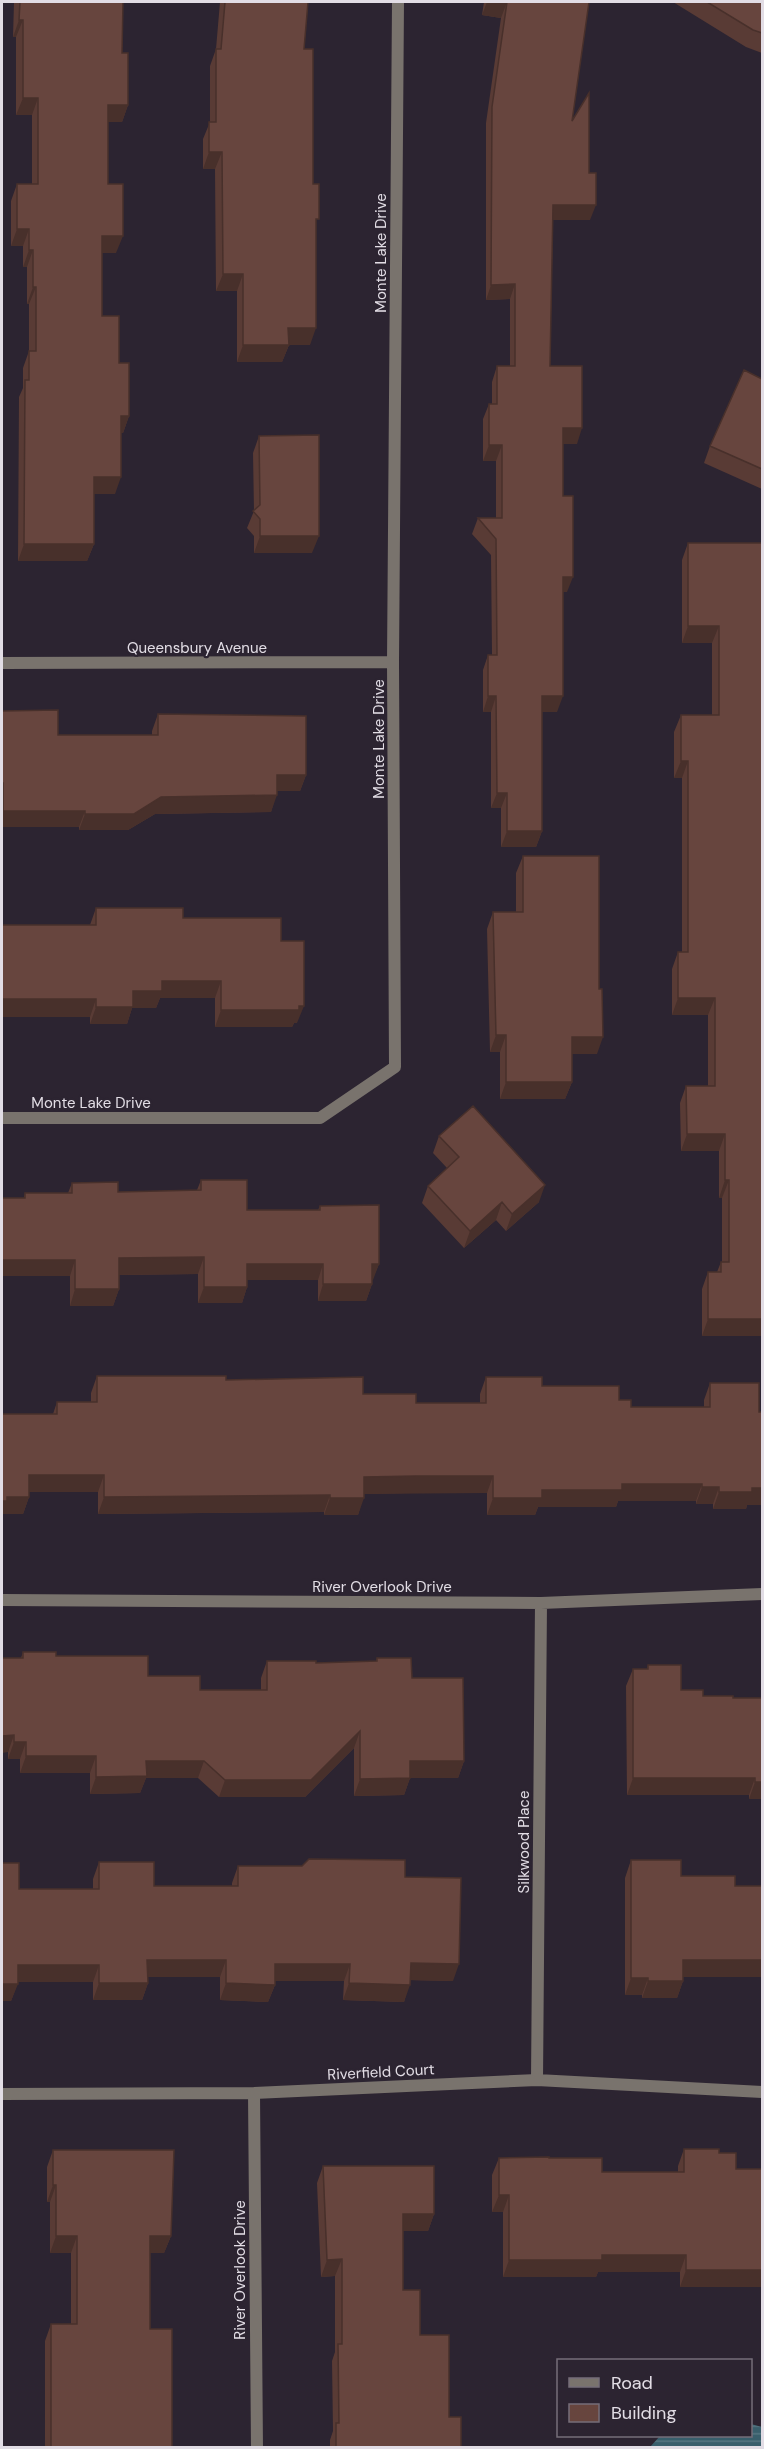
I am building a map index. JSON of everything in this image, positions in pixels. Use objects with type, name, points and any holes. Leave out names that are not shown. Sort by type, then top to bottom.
[{"type":"street","name":"Monte Lake Drive","points":[[2,1118],[320,1118],[395,1067],[393,662],[398,2]]},
{"type":"street","name":"Queensbury Avenue","points":[[2,663],[393,662]]},
{"type":"street","name":"River Overlook Drive","points":[[2,1600],[541,1604],[762,1594]]},
{"type":"street","name":"Silkwood Place","points":[[537,2080],[541,1604]]},
{"type":"street","name":"Riverfield Court","points":[[2,2094],[254,2093],[537,2080],[762,2092]]},
{"type":"street","name":"River Overlook Drive","points":[[254,2093],[256,2448]]},
{"type":"water","points":[[752,2424],[762,2427],[762,2447],[650,2447],[659,2437],[752,2437]]},
{"type":"building","points":[[20,2],[123,2],[122,53],[128,53],[128,105],[108,105],[108,184],[123,184],[123,236],[102,236],[102,316],[119,316],[119,363],[129,363],[129,416],[121,416],[121,477],[94,477],[94,544],[24,544],[25,380],[29,380],[29,351],[36,351],[36,287],[33,287],[33,250],[29,250],[29,229],[17,229],[17,184],[38,184],[38,98],[23,98],[23,20],[19,20]]},
{"type":"building","points":[[225,2],[308,2],[304,49],[313,49],[313,184],[319,184],[319,219],[316,219],[316,328],[288,328],[289,345],[243,345],[243,274],[223,274],[222,152],[209,152],[209,122],[216,122],[216,49],[221,49]]},
{"type":"building","points":[[507,2],[589,2],[572,121],[589,93],[589,173],[596,173],[596,205],[553,205],[550,366],[582,366],[582,428],[563,428],[563,496],[573,496],[573,577],[563,577],[563,696],[542,696],[542,831],[507,831],[507,793],[497,793],[496,696],[488,696],[488,655],[497,655],[496,539],[478,518],[502,518],[502,445],[489,445],[489,404],[497,404],[497,366],[515,366],[515,284],[491,285],[492,107]]},
{"type":"building","points":[[707,2],[762,2],[762,33],[753,30]]},
{"type":"building","points":[[744,370],[762,379],[762,469],[710,446]]},
{"type":"building","points":[[319,435],[319,536],[260,536],[260,519],[253,511],[260,505],[259,436]]},
{"type":"building","points":[[688,543],[762,543],[762,1319],[708,1319],[708,1272],[721,1272],[721,1262],[729,1262],[729,1180],[725,1180],[725,1134],[687,1134],[686,1086],[715,1086],[715,998],[678,998],[678,952],[688,952],[688,761],[681,761],[681,715],[719,715],[719,626],[688,626]]},
{"type":"building","points":[[58,710],[58,735],[158,735],[158,714],[306,716],[306,775],[277,775],[277,795],[161,797],[134,814],[85,814],[85,811],[3,811],[2,711]]},
{"type":"building","points":[[523,856],[599,856],[599,989],[602,989],[603,1037],[572,1037],[572,1082],[506,1082],[506,1035],[496,1035],[493,912],[523,912]]},
{"type":"building","points":[[96,908],[183,908],[183,918],[281,918],[281,941],[304,941],[304,1006],[299,1006],[299,1010],[221,1010],[221,981],[162,981],[162,991],[133,991],[133,1007],[96,1007],[96,999],[3,999],[2,1003],[2,925],[96,925]]},
{"type":"building","points":[[473,1106],[545,1185],[512,1214],[502,1202],[470,1231],[428,1186],[459,1157],[439,1136]]},
{"type":"building","points":[[201,1180],[247,1180],[247,1210],[320,1210],[320,1206],[379,1205],[379,1264],[372,1264],[372,1284],[323,1284],[323,1264],[247,1264],[247,1287],[204,1287],[204,1257],[119,1258],[119,1289],[75,1289],[75,1260],[2,1260],[2,1198],[25,1198],[25,1193],[72,1193],[72,1183],[118,1182],[118,1192],[201,1190]]},
{"type":"building","points":[[97,1376],[226,1376],[226,1380],[363,1377],[363,1394],[416,1394],[416,1403],[486,1403],[486,1377],[542,1377],[542,1386],[619,1386],[619,1400],[631,1400],[631,1407],[710,1407],[710,1383],[759,1383],[759,1412],[762,1412],[762,1488],[752,1488],[752,1492],[719,1492],[719,1487],[702,1487],[702,1484],[622,1484],[622,1490],[542,1490],[542,1498],[493,1498],[493,1476],[416,1476],[364,1477],[364,1498],[330,1498],[330,1495],[104,1497],[104,1475],[29,1475],[29,1497],[7,1497],[7,1501],[2,1501],[2,1414],[57,1414],[57,1402],[97,1402]]},
{"type":"building","points":[[23,1652],[56,1652],[56,1656],[148,1656],[148,1676],[200,1676],[200,1690],[267,1690],[267,1661],[316,1661],[316,1663],[411,1658],[412,1678],[463,1678],[464,1761],[410,1761],[410,1778],[360,1779],[360,1731],[311,1780],[225,1780],[204,1761],[146,1761],[147,1776],[96,1777],[96,1756],[26,1756],[26,1742],[14,1742],[14,1735],[2,1736],[2,1658],[23,1658]]},
{"type":"building","points":[[648,1665],[681,1665],[681,1690],[703,1690],[703,1696],[762,1698],[762,1782],[755,1782],[755,1778],[633,1778],[633,1669],[648,1669]]},
{"type":"building","points":[[309,1859],[405,1860],[405,1877],[461,1878],[459,1964],[411,1963],[410,1985],[349,1983],[350,1964],[275,1964],[275,1985],[226,1983],[226,1960],[147,1960],[148,1983],[99,1983],[99,1965],[18,1965],[18,1984],[2,1984],[2,1863],[19,1863],[19,1889],[99,1889],[99,1862],[154,1862],[154,1886],[238,1886],[238,1866],[302,1866]]},
{"type":"building","points":[[631,1860],[681,1860],[681,1876],[735,1876],[735,1886],[762,1886],[762,1960],[683,1960],[683,1981],[648,1981],[648,1978],[631,1978]]},
{"type":"building","points":[[684,2149],[719,2149],[719,2153],[736,2153],[736,2169],[762,2169],[762,2270],[686,2270],[686,2255],[602,2255],[602,2260],[509,2260],[509,2195],[499,2195],[499,2158],[602,2158],[602,2172],[684,2172]]},
{"type":"building","points":[[53,2150],[174,2150],[171,2236],[150,2236],[150,2329],[172,2329],[172,2448],[51,2448],[51,2324],[77,2324],[77,2236],[56,2236]]},
{"type":"building","points":[[323,2166],[434,2166],[434,2214],[403,2214],[403,2290],[420,2290],[420,2335],[449,2335],[449,2417],[461,2417],[461,2448],[336,2448],[336,2423],[339,2423],[338,2344],[342,2344],[342,2259],[327,2260]]}]
